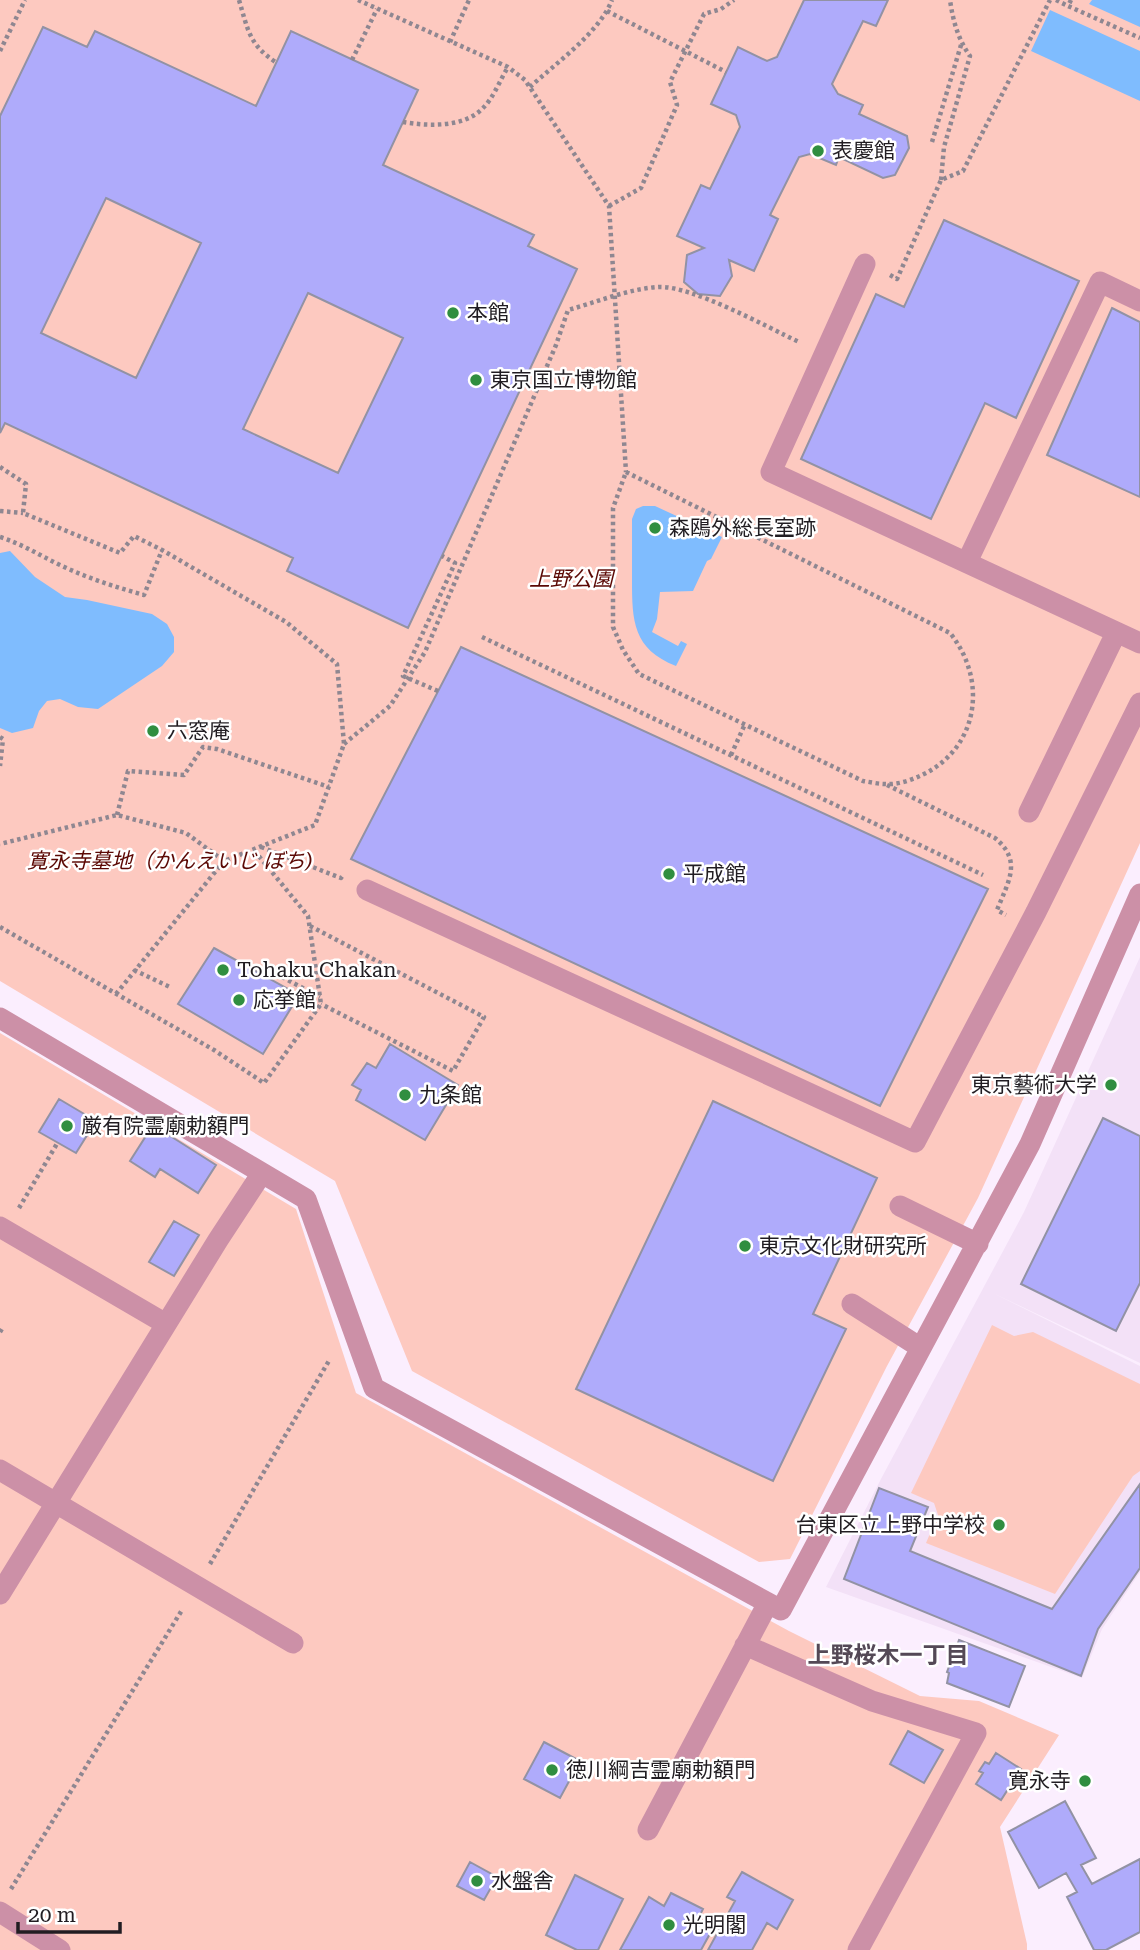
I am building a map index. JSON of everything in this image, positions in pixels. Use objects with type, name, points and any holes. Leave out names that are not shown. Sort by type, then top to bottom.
[{"type":"street","points":[[865,264],[771,472],[1140,643]]},
{"type":"street","points":[[967,562],[1100,282],[1140,300]]},
{"type":"street","points":[[1029,812],[1116,633]]},
{"type":"street","points":[[367,890],[915,1142],[1140,702]]},
{"type":"street","points":[[0,1018],[306,1199],[374,1388],[781,1610],[1030,1144],[1140,894]]},
{"type":"street","points":[[0,1594],[262,1173]]},
{"type":"street","points":[[900,1206],[978,1244]]},
{"type":"street","points":[[3,1228],[166,1324]]},
{"type":"street","points":[[852,1304],[922,1348]]},
{"type":"street","points":[[0,1470],[293,1643]]},
{"type":"street","points":[[648,1830],[768,1603]]},
{"type":"street","points":[[745,1645],[872,1701],[976,1733],[858,1950]]},
{"type":"street","points":[[4,1904],[60,1950]]},
{"type":"path","points":[[0,51],[25,0]]},
{"type":"path","points":[[239,0],[249,36],[261,54],[277,63]]},
{"type":"path","points":[[358,0],[508,67],[525,80],[609,206],[626,472],[613,508],[613,627],[623,650],[639,674],[863,781],[886,785],[995,838],[1004,846],[1012,868],[997,910],[1028,925]]},
{"type":"path","points":[[450,41],[469,0]]},
{"type":"path","points":[[530,87],[596,27],[612,0]]},
{"type":"path","points":[[609,206],[641,188],[677,104],[670,82],[704,14],[722,9],[734,0]]},
{"type":"path","points":[[865,264],[897,279],[942,180],[944,147],[970,56],[961,44],[950,0]]},
{"type":"path","points":[[942,180],[963,172],[1050,0]]},
{"type":"path","points":[[1056,0],[1069,3],[1140,38]]},
{"type":"path","points":[[352,60],[377,9]]},
{"type":"path","points":[[607,11],[726,72]]},
{"type":"path","points":[[932,142],[961,44]]},
{"type":"path","points":[[403,122],[424,126],[469,118],[483,108],[508,67]]},
{"type":"path","points":[[344,744],[390,706],[425,652],[556,345],[568,310],[656,287],[668,287],[717,304],[825,354]]},
{"type":"path","points":[[0,467],[26,484],[23,513]]},
{"type":"path","points":[[626,472],[950,633],[961,646],[972,673],[971,721],[948,758],[929,772],[910,781],[886,785]]},
{"type":"path","points":[[0,511],[23,513],[120,554],[134,536],[286,622],[337,664],[344,744],[315,825],[224,860],[116,994]]},
{"type":"path","points":[[0,537],[23,544],[59,565],[101,582],[144,594],[162,550]]},
{"type":"path","points":[[438,691],[403,676],[455,563],[442,556]]},
{"type":"path","points":[[482,637],[983,875]]},
{"type":"path","points":[[731,755],[745,724]]},
{"type":"path","points":[[0,737],[4,739],[0,765]]},
{"type":"path","points":[[117,815],[128,771],[184,775],[203,747],[217,749],[329,787]]},
{"type":"path","points":[[0,844],[117,815],[186,833],[224,860]]},
{"type":"path","points":[[261,846],[341,878],[349,867],[373,878],[367,890]]},
{"type":"path","points":[[0,927],[214,1050],[264,1083],[321,1004],[308,916],[253,849]]},
{"type":"path","points":[[310,926],[484,1017],[453,1071],[321,1004]]},
{"type":"path","points":[[134,970],[170,987]]},
{"type":"path","points":[[282,978],[320,997]]},
{"type":"path","points":[[3,1228],[58,1142]]},
{"type":"path","points":[[4,1904],[197,1587],[330,1359]]},
{"type":"shaded area","name":"台東区立上野中学校","points":[[1140,957],[1140,1363],[993,1293],[1140,1366],[1140,1572],[1102,1629],[1082,1678],[826,1587],[1024,1212]]},
{"type":"green space","name":"上野公園","points":[[0,0],[1140,0],[1140,843],[978,1198],[887,1366],[790,1559],[759,1562],[412,1371],[335,1181],[0,981]]},
{"type":"green space","points":[[0,1033],[296,1209],[356,1393],[789,1631],[920,1696],[979,1701],[1059,1735],[1000,1827],[1027,1950],[0,1950]]},
{"type":"green space","points":[[992,1325],[1014,1336],[1033,1332],[1140,1384],[1140,1471],[1133,1476],[1055,1594],[926,1543],[938,1515],[934,1503],[911,1493]]},
{"type":"water","points":[[1092,0],[1140,0],[1140,27],[1089,4]]},
{"type":"water","points":[[1050,10],[1140,51],[1140,101],[1031,51]]},
{"type":"water","points":[[655,506],[722,537],[693,591],[660,592],[657,619],[652,632],[678,646],[681,641],[687,644],[676,666],[651,651],[643,642],[635,621],[632,595],[632,519],[636,509]]},
{"type":"water","points":[[10,551],[35,577],[65,597],[152,614],[167,624],[174,637],[174,652],[162,666],[98,709],[78,707],[60,699],[47,701],[39,711],[33,728],[12,733],[0,728],[0,553]]},
{"type":"building","name":"表慶館","points":[[804,0],[888,0],[876,26],[863,21],[832,84],[838,94],[863,105],[859,114],[907,136],[909,148],[895,175],[883,178],[839,157],[836,165],[810,154],[799,157],[770,215],[778,219],[754,271],[729,260],[732,276],[720,296],[698,294],[684,282],[687,255],[704,248],[677,236],[701,185],[710,189],[740,127],[736,115],[711,104],[738,47],[767,61],[777,57]]},
{"type":"building","name":"本館","points":[[43,27],[87,47],[95,31],[256,106],[291,31],[418,90],[383,165],[534,235],[528,246],[577,269],[408,628],[287,571],[293,558],[5,423],[0,433],[0,116]],"holes":[[[106,198],[201,243],[136,378],[41,333]],[[308,293],[403,338],[338,473],[243,429]]]},
{"type":"building","points":[[944,220],[1079,281],[1016,418],[985,403],[931,519],[801,459],[876,294],[904,307]]},
{"type":"building","points":[[1112,308],[1140,322],[1140,497],[1047,455]]},
{"type":"building","name":"平成館","points":[[461,647],[988,889],[880,1106],[351,859]]},
{"type":"building","name":"応挙館","points":[[214,948],[299,995],[263,1054],[178,1004]]},
{"type":"building","name":"九条館","points":[[390,1044],[458,1085],[425,1140],[356,1100],[361,1090],[352,1085],[367,1063],[376,1068]]},
{"type":"building","name":"厳有院霊廟勅額門","points":[[59,1099],[96,1121],[76,1153],[39,1132]]},
{"type":"building","name":"東京文化財研究所","points":[[713,1101],[877,1178],[813,1314],[846,1329],[773,1481],[576,1389]]},
{"type":"building","points":[[1103,1118],[1140,1136],[1140,1283],[1116,1331],[1021,1284]]},
{"type":"building","points":[[153,1125],[216,1165],[198,1193],[160,1169],[155,1177],[130,1161]]},
{"type":"building","points":[[174,1221],[199,1235],[174,1276],[149,1262]]},
{"type":"building","points":[[1140,1484],[1140,1568],[1098,1629],[1081,1676],[844,1579],[879,1488],[928,1507],[910,1551],[1052,1609]]},
{"type":"building","points":[[959,1640],[1025,1666],[1009,1707],[947,1683],[947,1672]]},
{"type":"building","points":[[908,1731],[943,1750],[924,1783],[890,1764]]},
{"type":"building","name":"徳川綱吉霊廟勅額門","points":[[544,1742],[580,1761],[560,1798],[524,1779]]},
{"type":"building","points":[[996,1753],[1021,1769],[1001,1800],[976,1784],[983,1773],[979,1771],[985,1762],[989,1764]]},
{"type":"building","points":[[1065,1801],[1096,1858],[1081,1865],[1092,1884],[1140,1859],[1140,1932],[1106,1950],[1094,1950],[1067,1897],[1077,1892],[1066,1873],[1039,1888],[1008,1832]]},
{"type":"building","name":"水盤舎","points":[[470,1862],[497,1877],[484,1900],[457,1886]]},
{"type":"building","points":[[742,1872],[793,1900],[777,1929],[767,1923],[752,1950],[708,1950],[735,1901],[727,1897]]},
{"type":"building","points":[[575,1875],[623,1899],[598,1950],[577,1950],[546,1935]]},
{"type":"building","name":"光明閣","points":[[671,1893],[703,1909],[697,1921],[712,1930],[701,1950],[620,1950],[649,1897],[664,1906]]},
{"type":"place","name":"表慶館","points":[[818,151]]},
{"type":"place","name":"本館","points":[[453,313]]},
{"type":"place","name":"東京国立博物館","points":[[476,380]]},
{"type":"place","name":"森鴎外総長室跡","points":[[655,528]]},
{"type":"place","name":"六窓庵","points":[[153,731]]},
{"type":"place","name":"平成館","points":[[669,874]]},
{"type":"place","name":"Tohaku Chakan","points":[[223,970]]},
{"type":"place","name":"応挙館","points":[[239,1000]]},
{"type":"place","name":"東京藝術大学","points":[[1111,1085]]},
{"type":"place","name":"九条館","points":[[405,1095]]},
{"type":"place","name":"厳有院霊廟勅額門","points":[[67,1126]]},
{"type":"place","name":"東京文化財研究所","points":[[745,1246]]},
{"type":"place","name":"台東区立上野中学校","points":[[999,1525]]},
{"type":"place","name":"徳川綱吉霊廟勅額門","points":[[552,1770]]},
{"type":"place","name":"寛永寺","points":[[1085,1781]]},
{"type":"place","name":"水盤舎","points":[[477,1881]]},
{"type":"place","name":"光明閣","points":[[669,1925]]},
{"type":"district","name":"上野桜木一丁目","points":[[888,1655]]},
{"type":"park label","name":"寛永寺墓地（かんえいじ ぼち)","points":[[170,861]]}]
